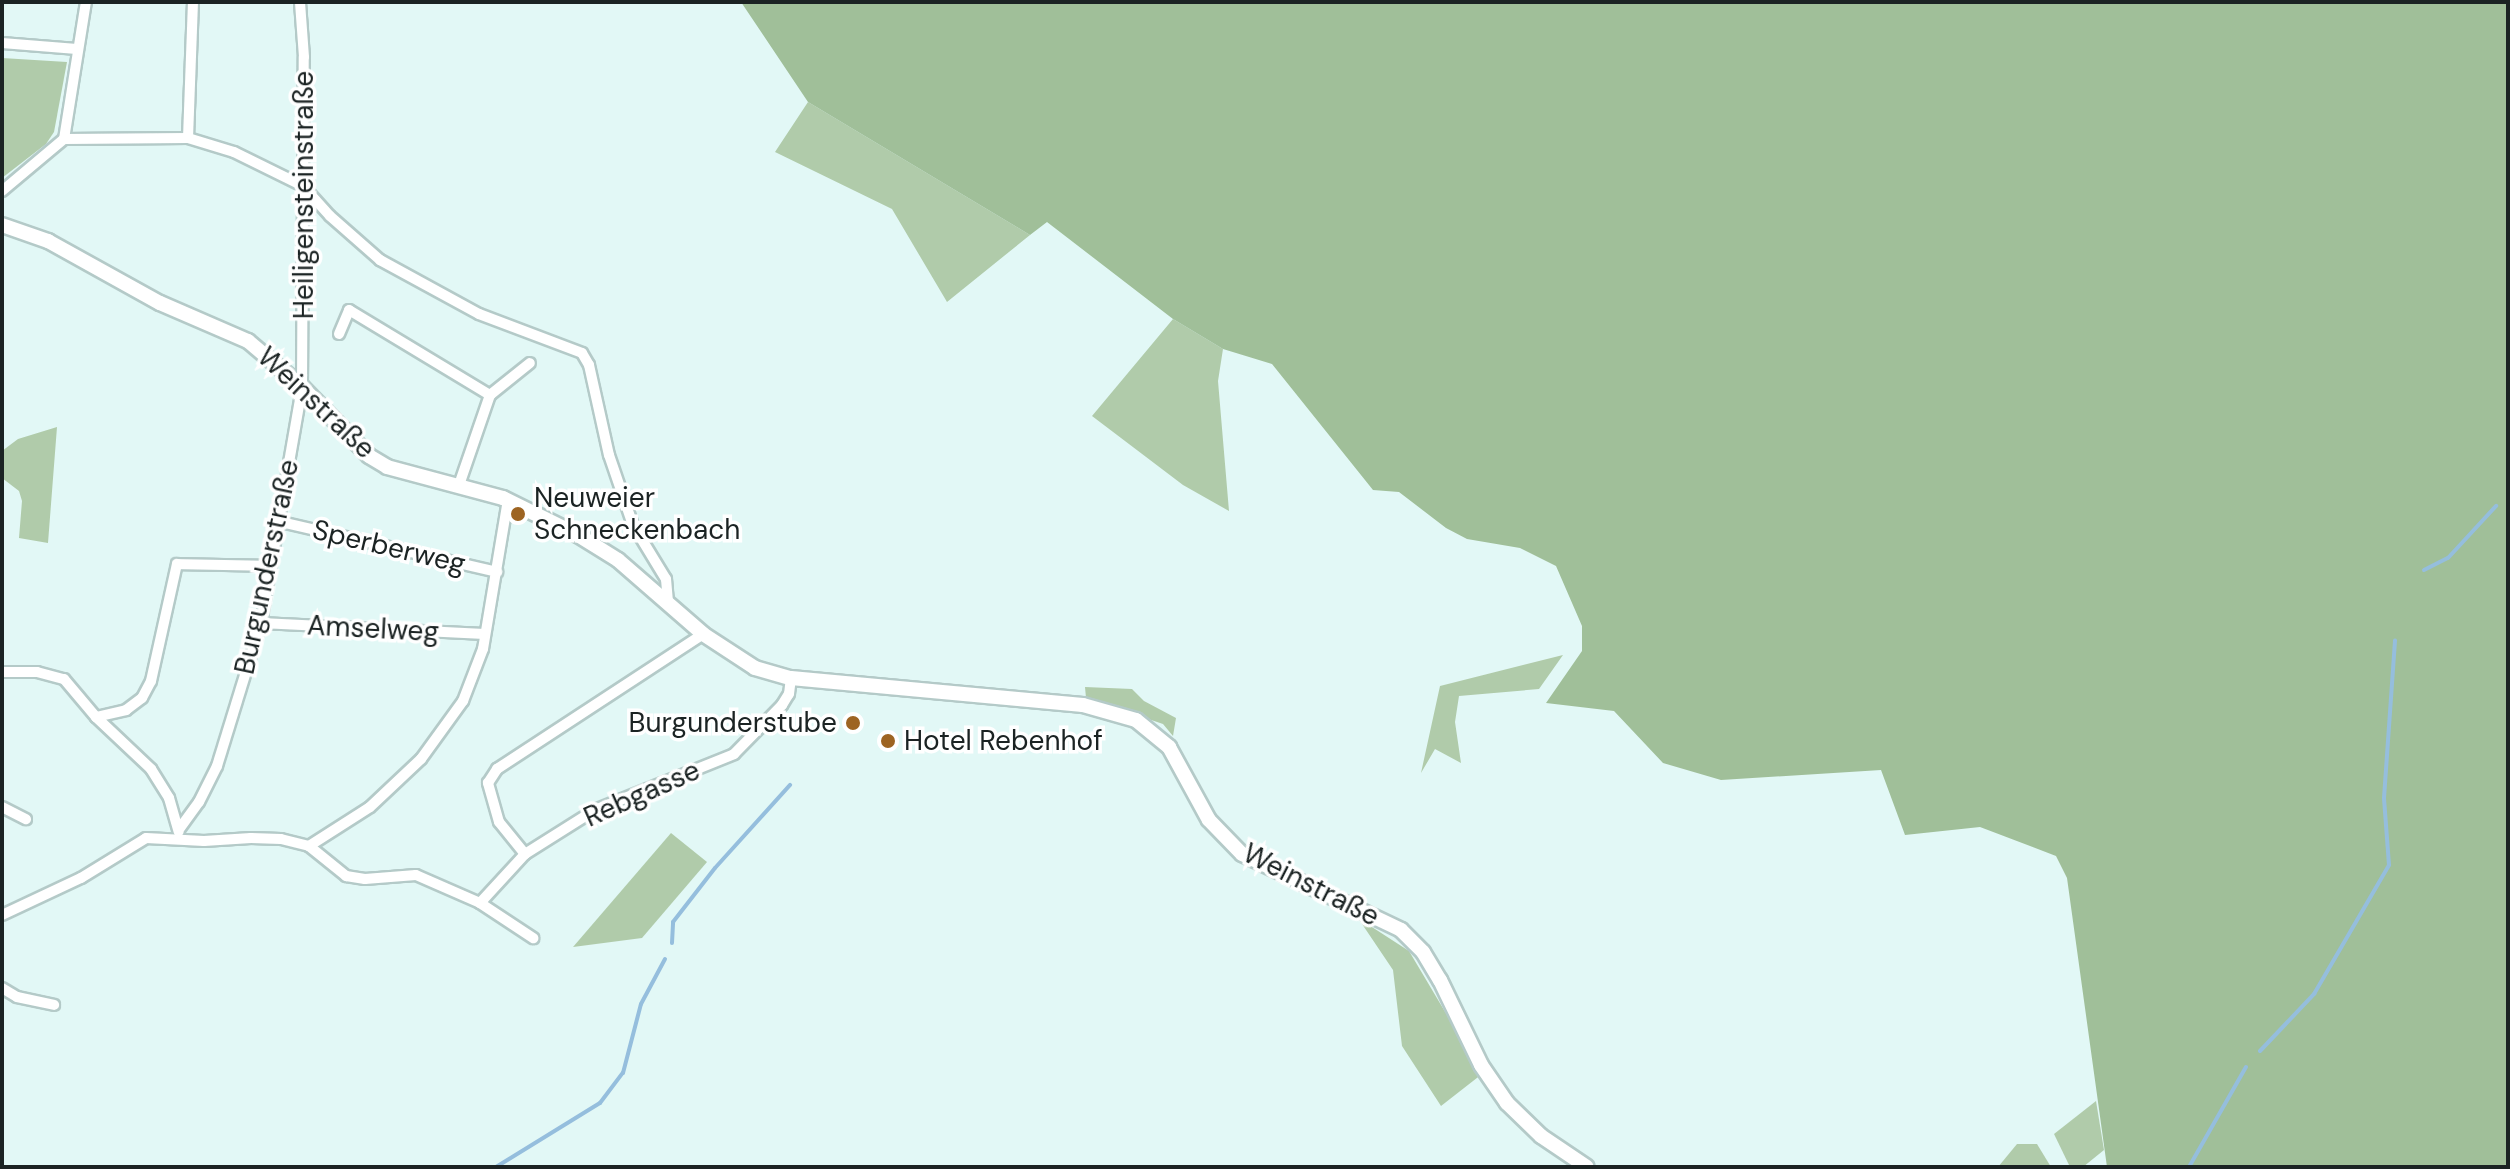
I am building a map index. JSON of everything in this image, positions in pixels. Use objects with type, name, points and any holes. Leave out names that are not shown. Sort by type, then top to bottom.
[{"type":"main road","name":"Weinstraße","points":[[2,225],[48,241],[160,303],[248,341],[302,387],[369,456],[387,467],[508,499],[618,560],[703,634],[755,668],[791,678],[1083,705],[1136,720],[1169,747],[1209,820],[1242,854],[1401,930],[1423,952],[1481,1065],[1507,1103],[1541,1136],[1587,1167]]},
{"type":"street","points":[[64,139],[86,2]]},
{"type":"street","points":[[188,138],[193,2]]},
{"type":"street","name":"Heiligensteinstraße","points":[[300,2],[304,57],[302,387]]},
{"type":"street","points":[[2,43],[77,49]]},
{"type":"street","points":[[2,191],[64,139],[188,138],[234,152],[303,186],[330,216],[380,260],[479,314],[582,353],[589,365],[609,455],[628,511],[666,579],[668,603]]},
{"type":"street","points":[[339,334],[349,310],[490,395]]},
{"type":"street","points":[[459,485],[490,395],[530,363]]},
{"type":"street","name":"Burgunderstraße","points":[[179,833],[217,766],[261,623],[281,522],[302,387]]},
{"type":"street","points":[[309,846],[370,807],[421,759],[463,701],[483,649],[508,499]]},
{"type":"street","name":"Sperberweg","points":[[281,522],[497,572]]},
{"type":"street","points":[[96,717],[126,710],[142,698],[151,681],[177,564],[271,566]]},
{"type":"street","name":"Amselweg","points":[[261,623],[485,634]]},
{"type":"street","points":[[525,854],[499,822],[488,783],[497,769],[703,634]]},
{"type":"street","points":[[2,672],[37,672],[64,679],[96,717],[151,769],[169,798],[179,833]]},
{"type":"street","name":"Rebgasse","points":[[480,903],[525,854],[595,810],[734,754],[782,705],[789,694],[791,678]]},
{"type":"street","points":[[2,807],[26,819]]},
{"type":"street","points":[[2,915],[81,878],[146,838],[179,833],[204,841],[281,839],[309,846],[346,876],[365,879],[416,875],[480,903],[533,938]]},
{"type":"street","points":[[2,988],[17,997],[54,1005]]},
{"type":"green space","points":[[741,2],[2508,2],[2508,1167],[2107,1167],[2067,878],[2056,856],[1980,827],[1905,835],[1881,770],[1721,780],[1663,763],[1614,711],[1546,703],[1582,651],[1582,626],[1556,566],[1520,548],[1467,539],[1446,528],[1399,492],[1373,490],[1272,364],[1223,349],[1173,319],[1047,222],[1030,235],[808,102]]},
{"type":"green space","points":[[2,58],[67,62],[54,132],[46,144],[2,178]]},
{"type":"green space","points":[[808,102],[1030,235],[947,302],[892,209],[775,152]]},
{"type":"green space","points":[[1173,319],[1223,349],[1218,381],[1229,511],[1183,485],[1092,416]]},
{"type":"green space","points":[[57,427],[48,543],[19,538],[22,501],[19,491],[2,478],[2,451],[18,439]]},
{"type":"green space","points":[[1563,655],[1539,689],[1459,696],[1455,722],[1461,763],[1435,749],[1421,773],[1440,686]]},
{"type":"green space","points":[[1085,687],[1132,689],[1144,701],[1176,718],[1173,736],[1163,724],[1086,698]]},
{"type":"green space","points":[[671,833],[707,862],[642,938],[573,947]]},
{"type":"green space","points":[[1358,918],[1409,951],[1482,1074],[1441,1106],[1402,1046],[1393,970]]},
{"type":"green space","points":[[2096,1101],[2104,1150],[2083,1167],[2070,1167],[2054,1134]]},
{"type":"green space","points":[[2017,1144],[2037,1144],[2051,1167],[1998,1167]]},
{"type":"waterway","points":[[2424,570],[2448,558],[2496,506]]},
{"type":"waterway","points":[[2260,1051],[2314,994],[2389,865],[2384,798],[2395,640]]},
{"type":"waterway","points":[[672,943],[673,922],[715,868],[790,785]]},
{"type":"waterway","points":[[496,1167],[600,1103],[623,1073],[641,1004],[665,959]]},
{"type":"waterway","points":[[2189,1167],[2246,1067]]},
{"type":"place","name":"Neuweier Schneckenbach","points":[[518,514]]},
{"type":"place","name":"Burgunderstube","points":[[853,723]]},
{"type":"place","name":"Hotel Rebenhof","points":[[888,741]]}]
